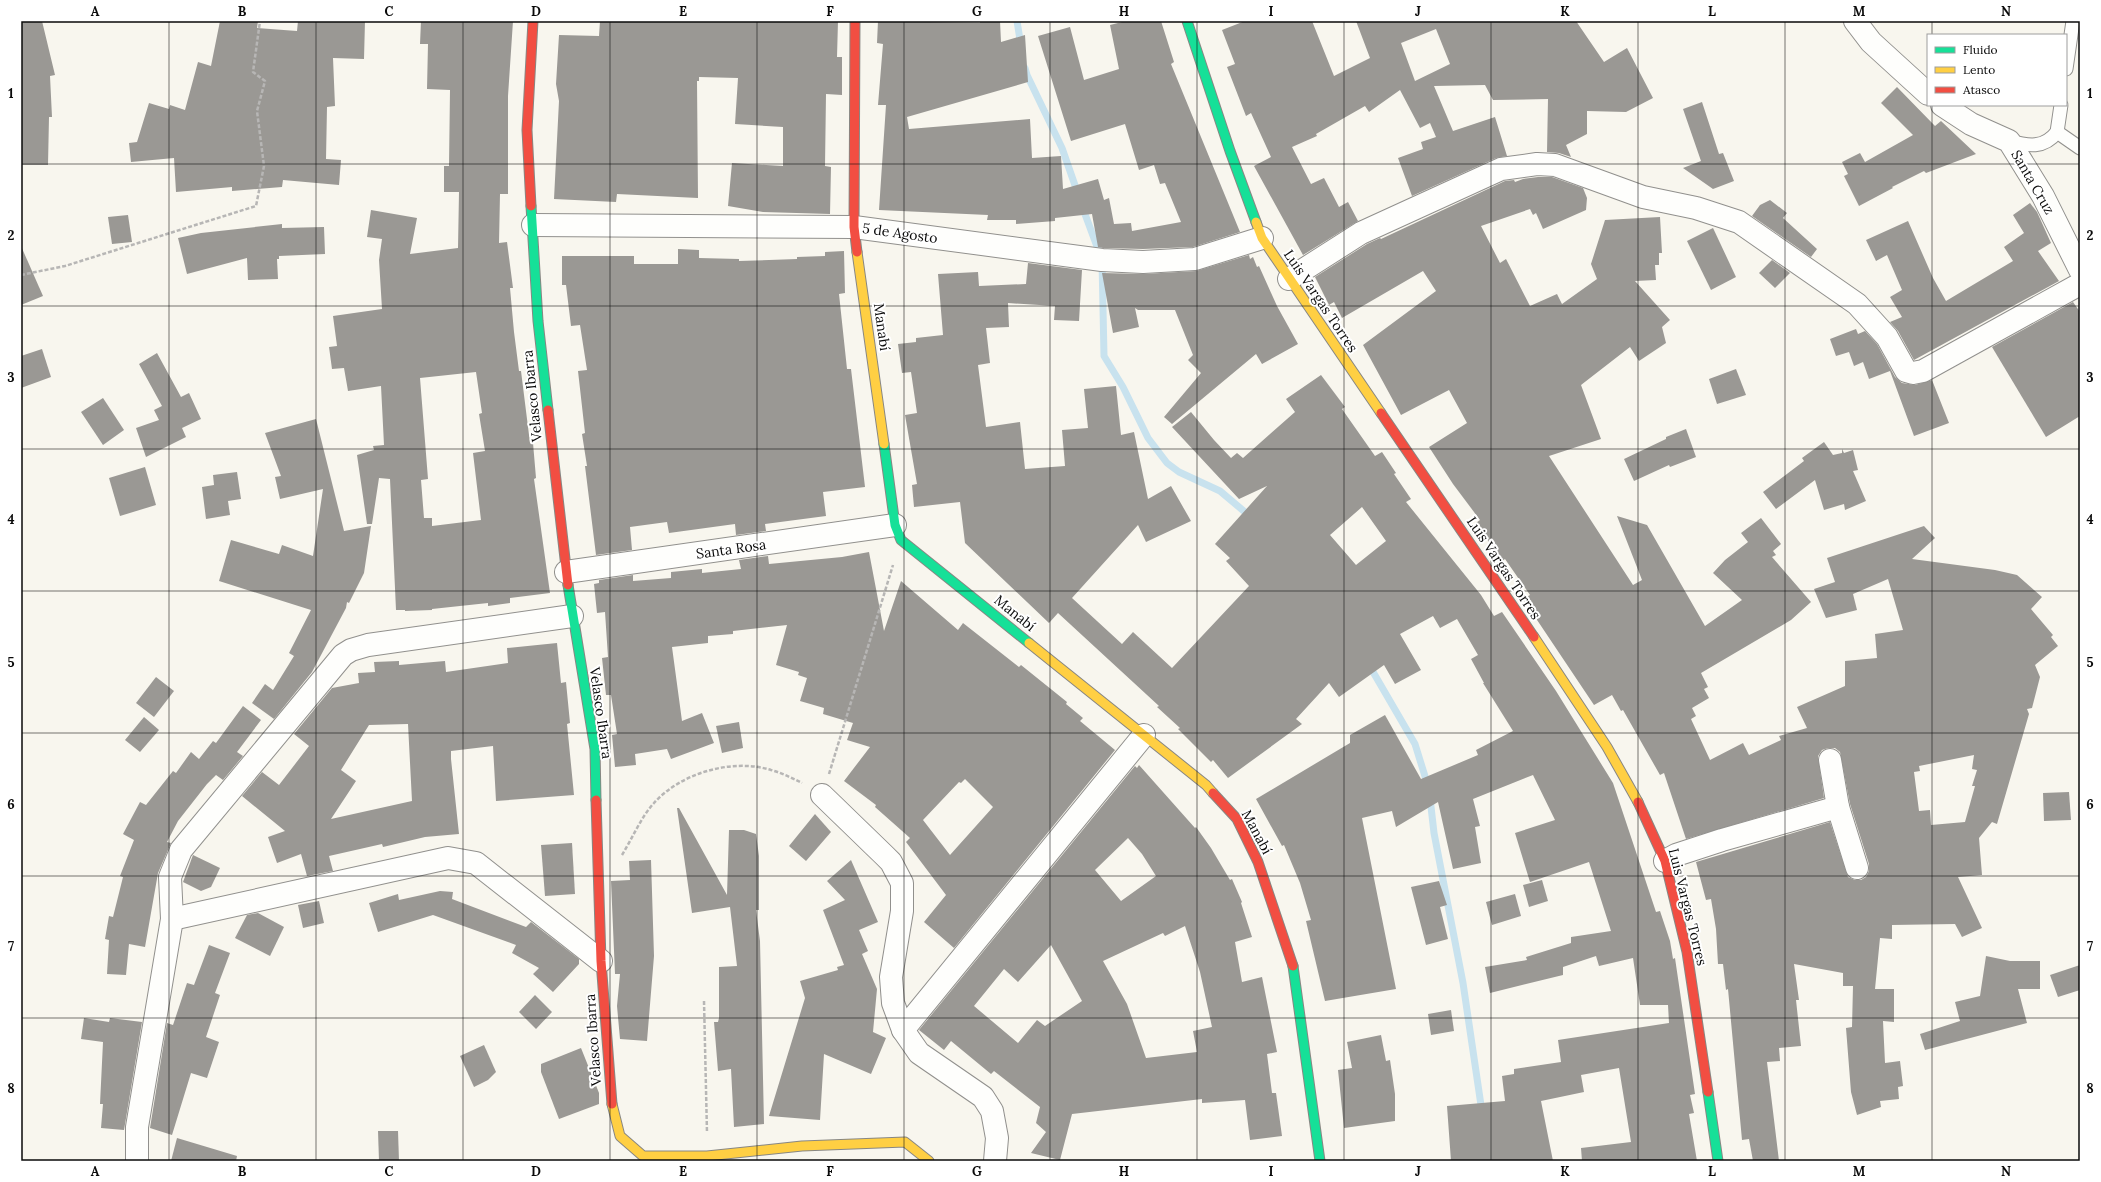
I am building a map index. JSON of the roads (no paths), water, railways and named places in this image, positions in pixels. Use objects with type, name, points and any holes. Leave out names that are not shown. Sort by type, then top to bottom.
[{"type":"street","name":"Velasco Ibarra","points":[[533,21],[527,130],[538,320],[566,572],[595,749],[601,961],[612,1105],[620,1136],[643,1156],[707,1156],[802,1146],[906,1142],[929,1161]]},
{"type":"street","name":"Manabí","points":[[855,21],[854,227],[898,532],[1206,785],[1237,819],[1258,862],[1293,967],[1320,1161]]},
{"type":"street","name":"Luis Vargas Torres","points":[[1187,21],[1230,151],[1262,238],[1603,741],[1638,801],[1665,861],[1687,952],[1718,1161]]},
{"type":"street","points":[[1855,21],[1871,42],[1927,93]]},
{"type":"street","name":"Santa Cruz","points":[[1944,106],[1972,124],[2009,141],[2043,196],[2080,270]]},
{"type":"street","points":[[1289,279],[1361,233],[1501,169],[1536,164],[1555,165],[1571,169],[1643,197],[1696,208],[1739,222],[1857,304],[1887,337],[1906,371],[1909,373],[1923,371],[2080,284]]},
{"type":"street","name":"5 de Agosto","points":[[533,225],[854,227],[1102,260],[1143,262],[1195,259],[1262,238]]},
{"type":"street","name":"Santa Rosa","points":[[566,572],[898,532]]},
{"type":"street","points":[[137,1161],[137,1128],[172,919],[170,877],[180,850],[343,655],[351,650],[368,645],[572,616]]},
{"type":"street","points":[[903,1030],[1144,735]]},
{"type":"street","points":[[1830,760],[1838,807],[1857,868]]},
{"type":"street","points":[[822,795],[877,846],[891,862],[902,883],[902,911],[891,977],[893,1003],[903,1030],[919,1053],[983,1097],[992,1111],[997,1138],[995,1161]]},
{"type":"street","points":[[1665,861],[1676,855],[1722,840],[1838,807]]},
{"type":"street","points":[[172,919],[448,858],[476,863],[601,961]]},
{"type":"lane","points":[[2067,62],[2073,21]]},
{"type":"lane","points":[[2009,141],[2024,145],[2043,144],[2051,140],[2057,132],[2061,106]]},
{"type":"lane","points":[[2057,132],[2080,148]]},
{"type":"waterway","points":[[1017,21],[1021,46]]},
{"type":"waterway","points":[[1025,68],[1062,148],[1078,194]]},
{"type":"waterway","points":[[1082,206],[1102,260],[1104,356],[1123,387],[1148,438],[1167,463],[1179,472],[1220,491],[1252,518]]},
{"type":"waterway","points":[[1369,665],[1415,744],[1428,786]]},
{"type":"waterway","points":[[1430,798],[1434,833],[1463,983],[1482,1112]]}]
